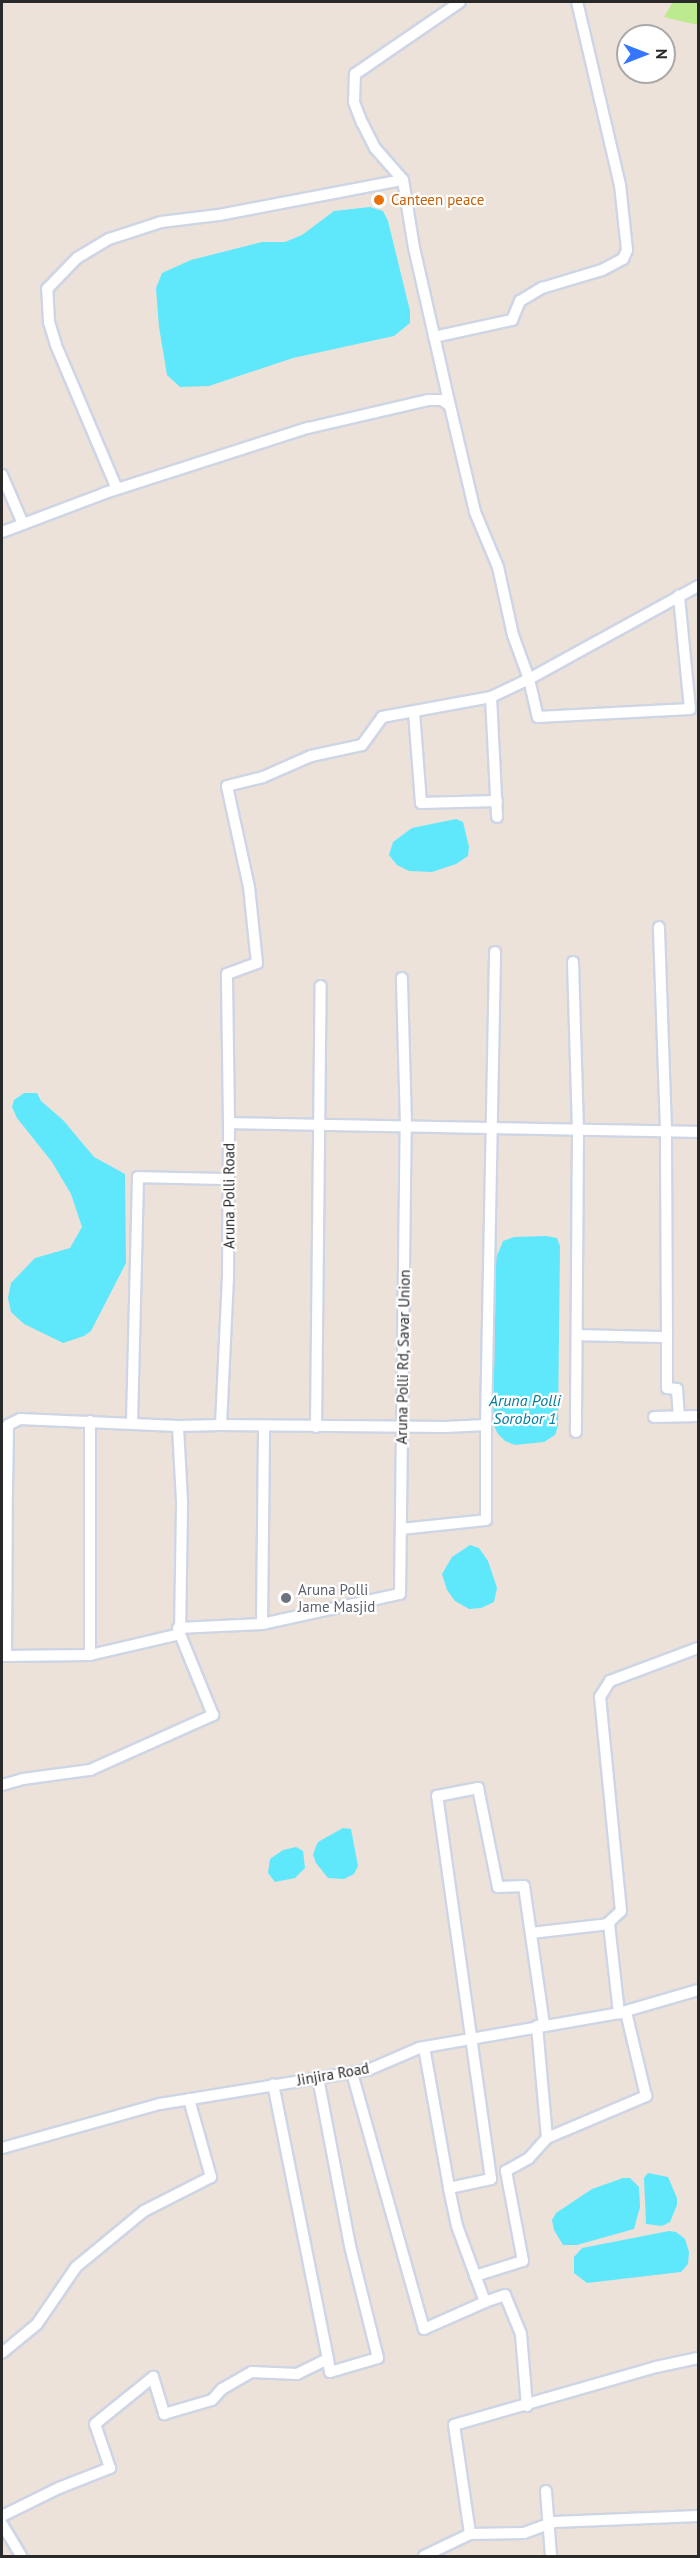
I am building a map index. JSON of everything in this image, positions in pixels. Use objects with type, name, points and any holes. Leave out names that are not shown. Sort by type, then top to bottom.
[{"type":"street","points":[[460,2],[355,74],[354,102],[375,148],[403,180],[414,248],[475,512],[498,567],[513,635],[529,679],[538,717],[690,709],[679,596]]},
{"type":"street","points":[[434,337],[512,320],[520,301],[542,288],[602,270],[623,259],[627,250],[620,186],[577,2]]},
{"type":"street","points":[[117,489],[56,345],[49,322],[46,289],[77,258],[109,239],[161,222],[219,215],[403,180]]},
{"type":"street","points":[[2,532],[117,489],[308,428],[428,400],[442,400],[450,406]]},
{"type":"street","points":[[2,475],[23,524]]},
{"type":"street","points":[[229,1123],[227,974],[257,963],[249,887],[227,786],[262,777],[311,756],[362,745],[382,717],[491,697],[529,679],[699,586]]},
{"type":"street","points":[[491,697],[498,817]]},
{"type":"street","points":[[414,712],[421,803],[497,801]]},
{"type":"street","points":[[659,927],[666,1130],[667,1388],[677,1389],[679,1416]]},
{"type":"street","points":[[401,1529],[486,1520],[486,1425],[494,1129],[495,952]]},
{"type":"street","points":[[573,962],[578,1131],[576,1432]]},
{"type":"street","name":"Aruna Polli Rd, Savar Union","points":[[262,1624],[400,1594],[406,1125],[402,978]]},
{"type":"street","points":[[316,1427],[321,986]]},
{"type":"street","name":"Aruna Polli Road","points":[[220,1425],[228,1276],[229,1123],[699,1132]]},
{"type":"street","points":[[132,1423],[138,1177],[229,1179]]},
{"type":"street","points":[[578,1335],[667,1337]]},
{"type":"street","points":[[654,1417],[699,1416]]},
{"type":"street","points":[[264,1426],[262,1624],[179,1631],[90,1655],[4,1656],[4,1493],[8,1425],[20,1419],[90,1420],[178,1426],[486,1425]]},
{"type":"street","points":[[90,1420],[90,1655]]},
{"type":"street","points":[[2,1785],[23,1779],[90,1770],[213,1715],[179,1631],[182,1501],[178,1426]]},
{"type":"street","points":[[531,1933],[607,1924],[621,1911],[600,1697],[610,1681],[699,1648]]},
{"type":"street","points":[[449,2188],[491,2180],[437,1796],[478,1788],[498,1887],[524,1886],[541,2026],[547,2138]]},
{"type":"street","points":[[475,2276],[523,2261],[506,2170],[528,2158],[547,2138],[646,2096],[622,2012],[607,1924]]},
{"type":"street","name":"Jinjira Road","points":[[2,2148],[160,2104],[368,2070],[424,2047],[622,2012],[699,1990]]},
{"type":"street","points":[[424,2047],[457,2226],[485,2302]]},
{"type":"street","points":[[352,2073],[424,2329],[505,2295],[521,2334],[527,2406]]},
{"type":"street","points":[[273,2084],[330,2372],[378,2358],[350,2246],[318,2078]]},
{"type":"street","points":[[2,2353],[37,2324],[76,2268],[144,2211],[211,2177],[189,2099]]},
{"type":"street","points":[[470,2534],[454,2425],[527,2406],[656,2367],[699,2358]]},
{"type":"street","points":[[2,2516],[110,2468],[95,2424],[153,2377],[164,2414],[212,2400],[222,2389],[252,2372],[297,2373],[328,2359]]},
{"type":"street","points":[[546,2492],[551,2556]]},
{"type":"street","points":[[424,2556],[470,2534],[524,2533],[550,2524],[699,2516]]},
{"type":"street","points":[[3,2530],[21,2556]]},
{"type":"green space","points":[[673,2],[698,2],[698,25],[664,17]]},
{"type":"water","points":[[370,207],[383,211],[388,221],[410,311],[410,323],[394,336],[293,358],[209,386],[180,387],[167,375],[159,327],[156,288],[162,273],[191,260],[262,242],[285,242],[302,235],[334,211]]},
{"type":"water","points":[[456,819],[463,822],[469,847],[468,856],[456,864],[432,872],[409,871],[397,865],[389,855],[393,842],[412,828]]},
{"type":"water","points":[[24,1093],[37,1093],[41,1101],[63,1120],[94,1157],[125,1174],[126,1263],[91,1331],[84,1336],[63,1343],[24,1324],[11,1312],[8,1298],[11,1283],[35,1258],[70,1248],[82,1227],[71,1194],[52,1162],[17,1118],[12,1107],[14,1100]]},
{"type":"water","name":"Aruna Polli Sorobor 1","points":[[514,1237],[557,1238],[560,1246],[558,1426],[555,1435],[544,1442],[515,1445],[505,1441],[498,1434],[491,1420],[496,1258],[503,1241]]},
{"type":"water","points":[[470,1545],[479,1548],[488,1561],[497,1588],[494,1602],[481,1608],[469,1609],[455,1601],[447,1590],[442,1574],[452,1557]]},
{"type":"water","points":[[343,1828],[351,1829],[358,1866],[354,1874],[344,1879],[328,1878],[316,1863],[313,1855],[318,1842]]},
{"type":"water","points":[[296,1847],[303,1851],[305,1868],[295,1878],[275,1882],[268,1873],[270,1859],[283,1850]]},
{"type":"water","points":[[648,2173],[668,2177],[677,2198],[677,2205],[670,2222],[662,2226],[646,2224],[644,2178]]},
{"type":"water","points":[[623,2178],[630,2178],[639,2187],[640,2207],[634,2229],[577,2245],[563,2245],[554,2230],[552,2220],[556,2213],[592,2189]]},
{"type":"water","points":[[669,2231],[676,2232],[685,2239],[689,2252],[688,2264],[681,2272],[587,2283],[574,2273],[574,2257],[582,2248]]},
{"type":"place","name":"Canteen peace","points":[[379,200]]},
{"type":"place","name":"Aruna Polli Jame Masjid","points":[[286,1598]]}]
